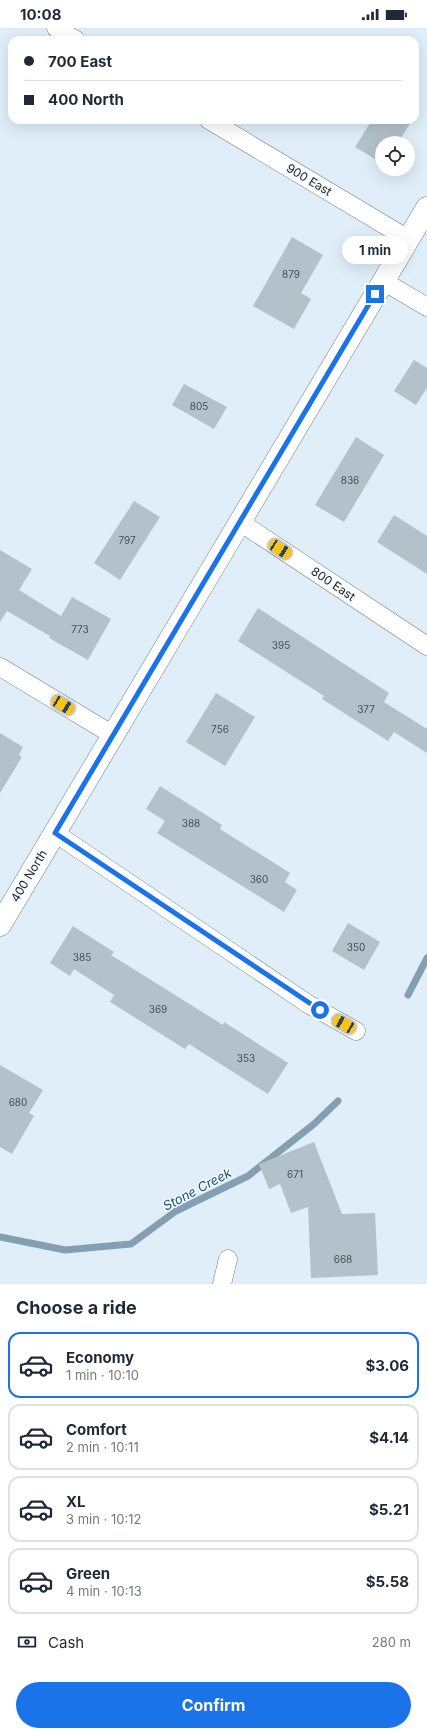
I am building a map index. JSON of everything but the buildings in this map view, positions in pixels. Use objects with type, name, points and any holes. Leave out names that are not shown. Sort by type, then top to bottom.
[{"type":"main road","name":"400 North","points":[[0,925],[427,208]]},
{"type":"street","points":[[56,28],[69,36]]},
{"type":"street","name":"900 East","points":[[216,124],[408,239]]},
{"type":"street","points":[[383,281],[427,308]]},
{"type":"street","name":"800 East","points":[[240,522],[427,646]]},
{"type":"street","points":[[0,667],[113,735]]},
{"type":"street","points":[[55,833],[308,1004],[356,1030]]},
{"type":"street","points":[[222,1284],[228,1259]]},
{"type":"waterway","name":"Stone Creek","points":[[408,995],[427,958]]},
{"type":"waterway","name":"Stone Creek","points":[[0,1237],[65,1250],[131,1244],[176,1211],[248,1176],[314,1124],[338,1101]]},
{"type":"route","points":[[320,1010],[308,1004],[55,833],[375,294]]}]
